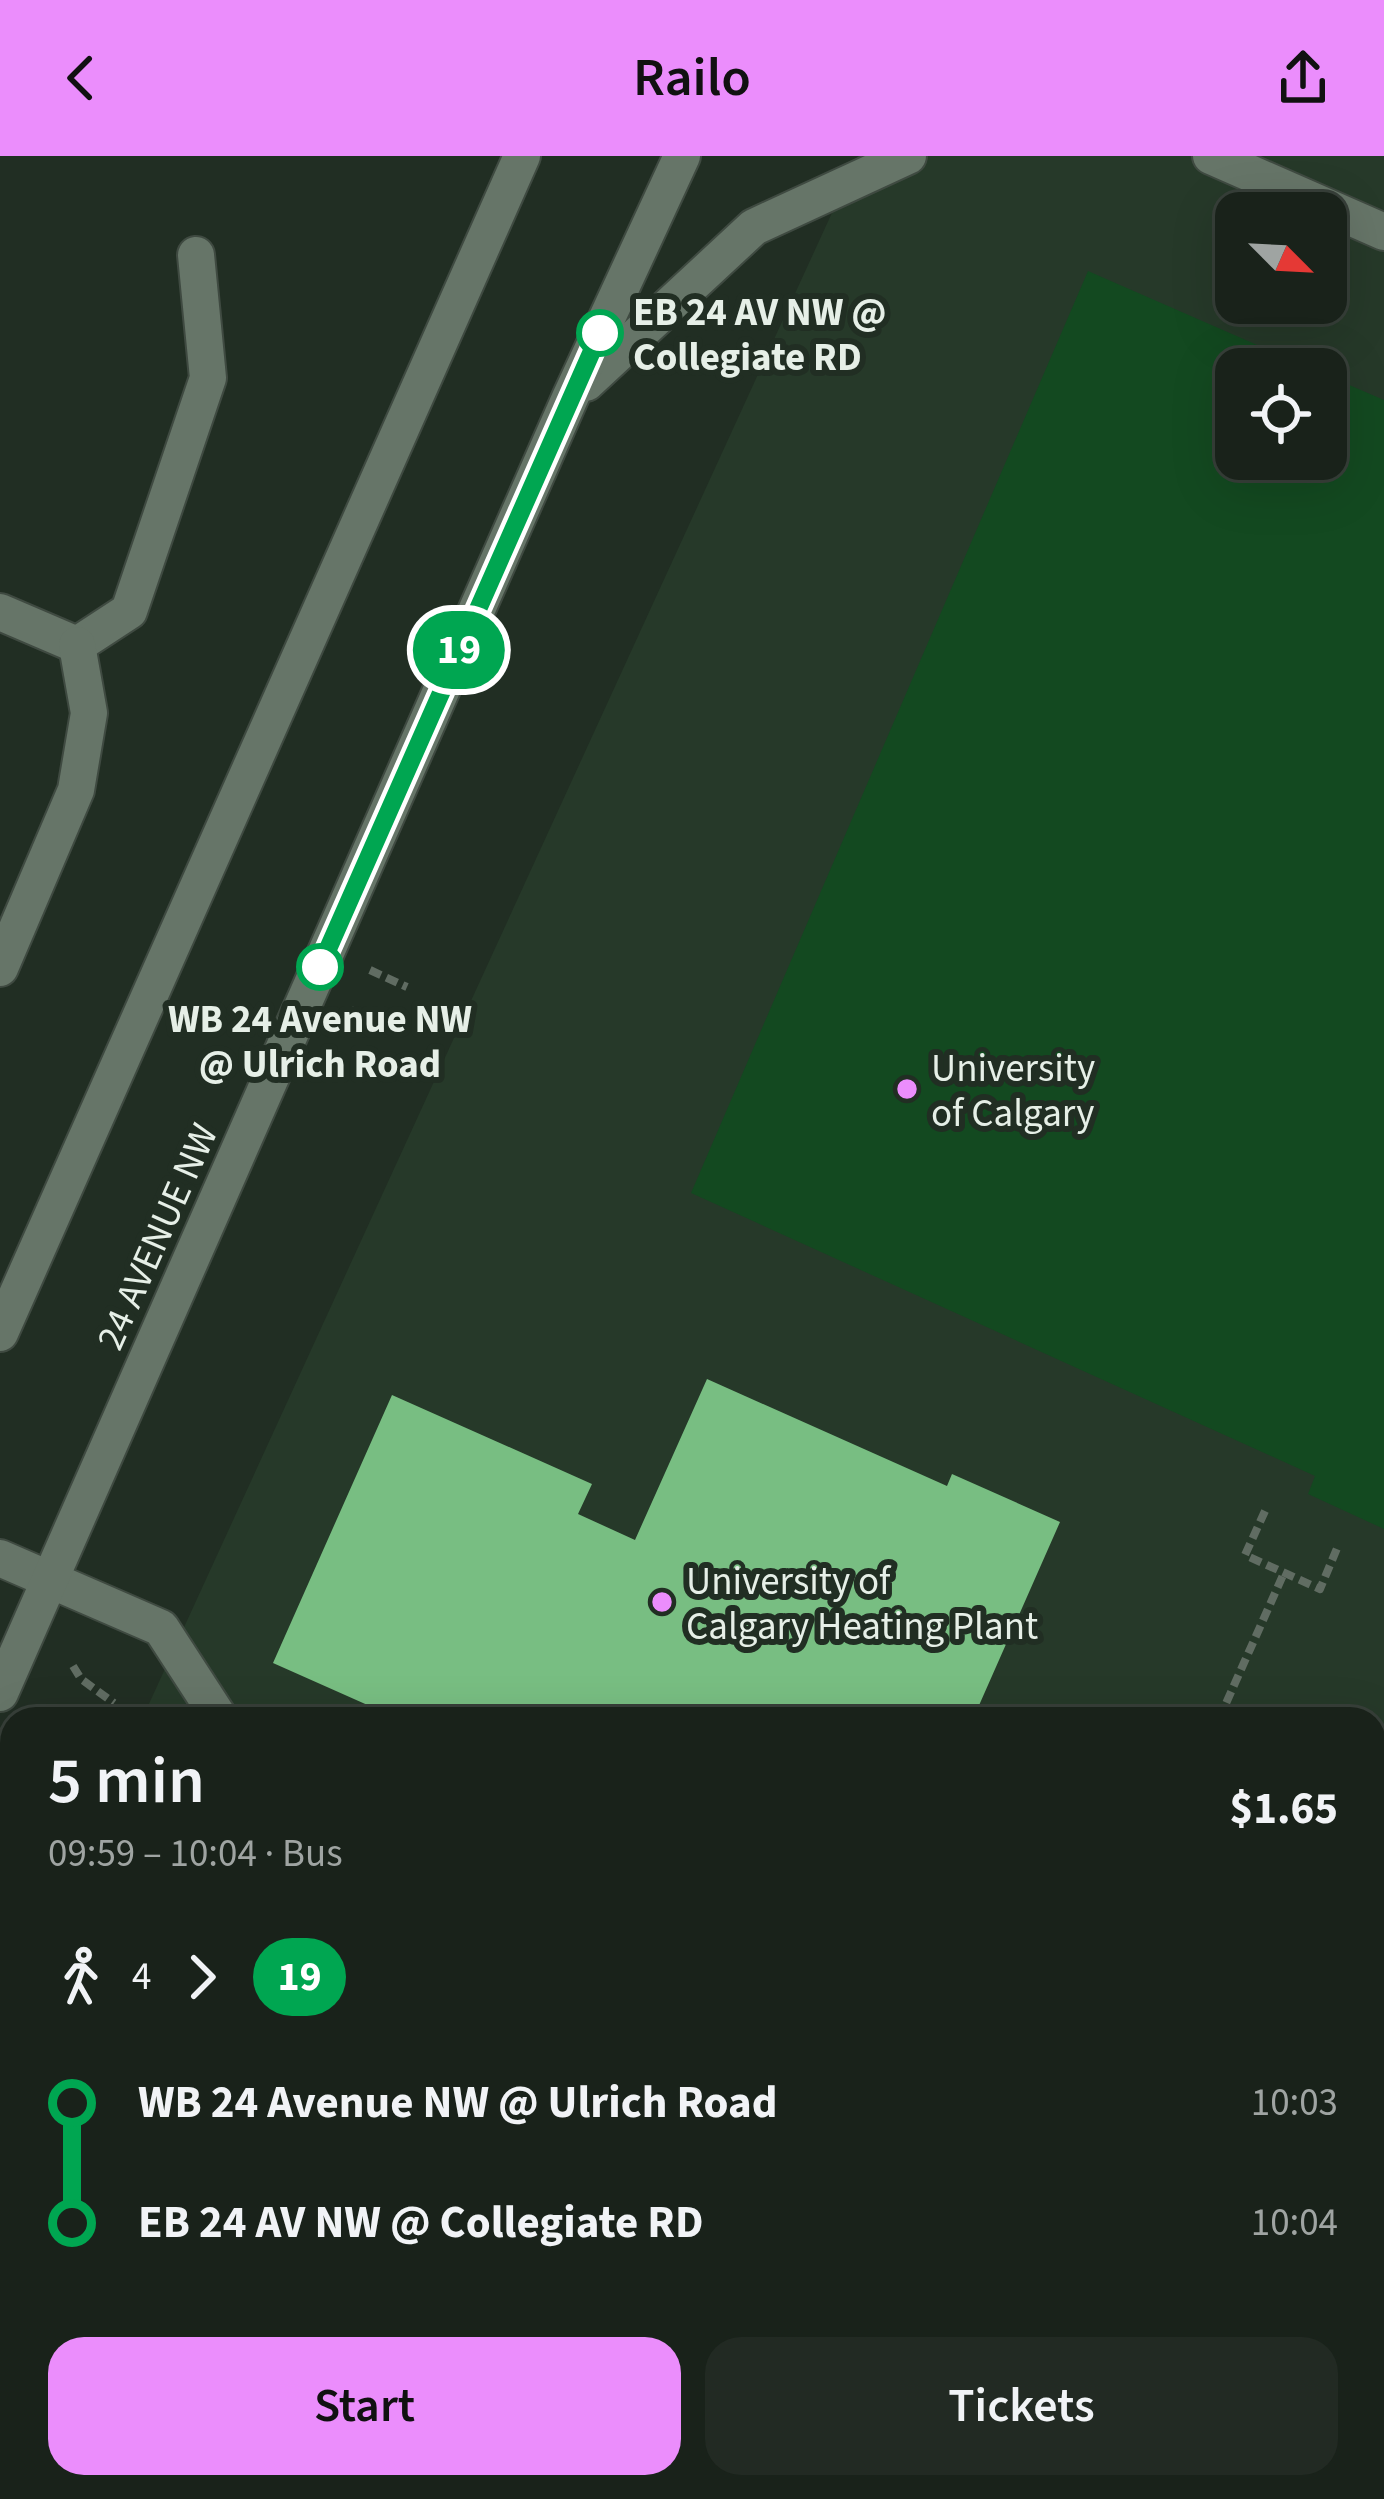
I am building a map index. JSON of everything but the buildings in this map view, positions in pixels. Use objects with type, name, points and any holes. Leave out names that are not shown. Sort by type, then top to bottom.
[{"type":"street","points":[[0,1333],[522,156]]},
{"type":"street","name":"24 AVENUE NW","points":[[0,1693],[570,398],[682,156]]},
{"type":"street","points":[[570,398],[754,227],[908,156]]},
{"type":"street","points":[[1211,156],[1384,232]]},
{"type":"street","points":[[77,644],[129,611],[208,378],[196,255]]},
{"type":"street","points":[[0,612],[77,644]]},
{"type":"street","points":[[0,968],[76,790],[89,712],[77,644]]},
{"type":"street","points":[[0,1558],[161,1628],[212,1707]]},
{"type":"path","points":[[346,1008],[394,1029]]},
{"type":"path","points":[[1265,1511],[1245,1555],[1320,1588],[1338,1546]]},
{"type":"path","points":[[1225,1707],[1285,1573]]},
{"type":"path","points":[[73,1666],[80,1679],[114,1703]]},
{"type":"shaded area","name":"University of Calgary","points":[[858,156],[1384,156],[1384,1707],[147,1707]]},
{"type":"green space","points":[[1088,271],[1264,348],[1215,348],[1215,480],[1347,480],[1347,384],[1384,400],[1384,1529],[1308,1494],[1315,1476],[691,1193]]},
{"type":"bus line","name":"19","points":[[320,967],[600,333]]},
{"type":"place","name":"EB 24 AV NW @ Collegiate RD","points":[[600,333]]},
{"type":"place","name":"WB 24 Avenue NW @ Ulrich Road","points":[[320,967]]},
{"type":"place","name":"University of Calgary","points":[[907,1089]]},
{"type":"place","name":"University of Calgary Heating Plant","points":[[662,1602]]}]
